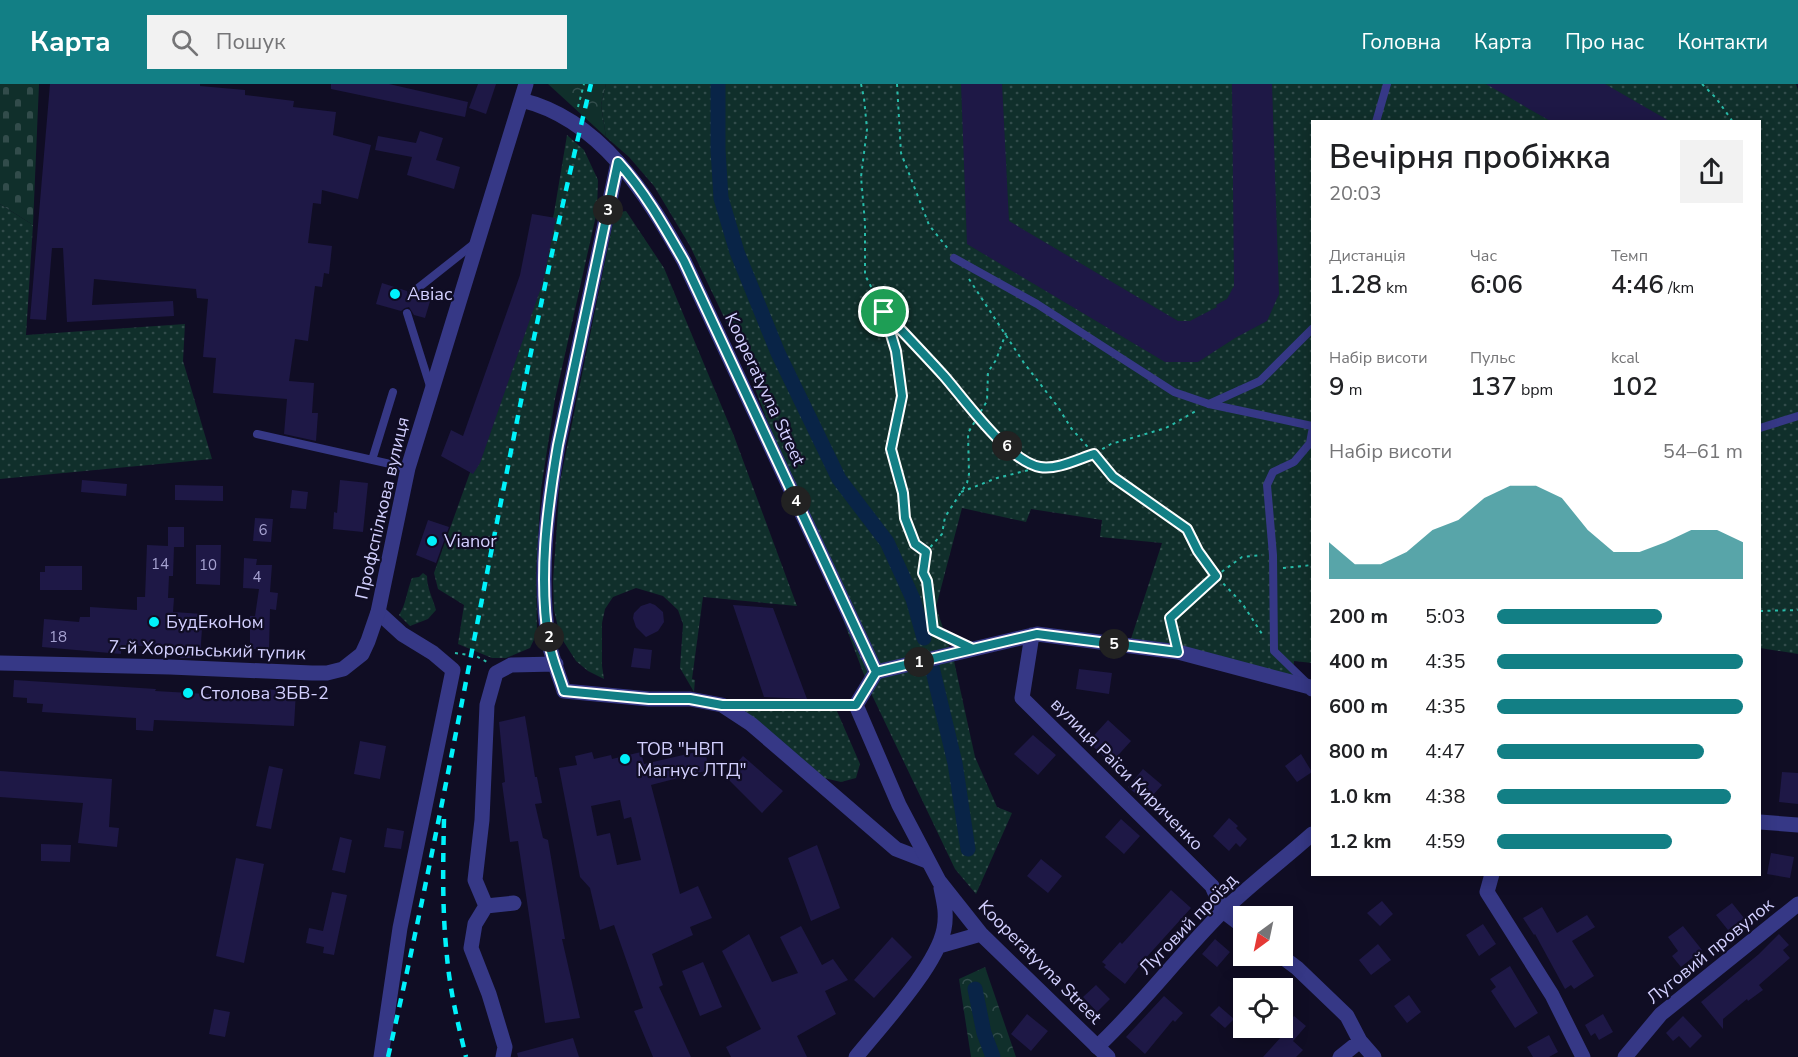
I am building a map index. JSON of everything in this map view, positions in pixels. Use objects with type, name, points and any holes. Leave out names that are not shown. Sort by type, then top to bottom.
[{"type":"street","name":"Профспілкова вулиця","points":[[381,1057],[400,928],[453,670],[433,653],[402,634],[378,612],[408,468],[526,84]]},
{"type":"street","name":"Kooperatyvna Street","points":[[521,100],[537,104],[587,133],[634,180],[660,217],[684,261],[876,672]]},
{"type":"street","points":[[618,162],[550,492],[543,580],[549,644],[564,691],[649,699],[690,699],[722,705],[751,724],[896,849],[927,861]]},
{"type":"street","name":"7-й Хорольський тупик","points":[[0,663],[327,673],[343,669],[362,654],[369,641],[378,612]]},
{"type":"street","points":[[856,705],[876,672],[1037,634],[1178,652],[1311,688]]},
{"type":"street","name":"вулиця Раїси Кириченко","points":[[1032,635],[1022,698],[1212,886],[1223,911],[1233,919]]},
{"type":"street","points":[[486,906],[475,880],[482,820],[487,705],[496,673],[511,665],[556,664]]},
{"type":"street","name":"Kooperatyvna Street","points":[[856,705],[899,806],[939,881],[981,934],[1103,1052]]},
{"type":"street","points":[[1761,822],[1798,825]]},
{"type":"street","name":"Луговий проїзд","points":[[1103,1052],[1124,1022],[1164,974],[1223,911],[1311,835]]},
{"type":"street","points":[[1479,876],[1552,994],[1583,1057]]},
{"type":"street","points":[[1487,892],[1491,876]]},
{"type":"street","points":[[856,1057],[928,966],[939,946],[946,910],[939,881]]},
{"type":"street","points":[[486,906],[514,903]]},
{"type":"street","name":"Луговий провулок","points":[[1625,1057],[1661,1014],[1798,904]]},
{"type":"street","points":[[486,906],[475,924],[471,948],[499,1026],[505,1047],[503,1057]]},
{"type":"street","points":[[939,946],[981,934]]},
{"type":"street","points":[[1293,965],[1347,1016],[1360,1041],[1374,1057]]},
{"type":"street","points":[[1340,1057],[1360,1041]]},
{"type":"lane","points":[[1377,120],[1387,84]]},
{"type":"lane","points":[[413,292],[478,240]]},
{"type":"lane","points":[[954,258],[1037,304],[1174,392],[1209,404],[1311,426]]},
{"type":"lane","points":[[407,313],[431,390]]},
{"type":"lane","points":[[1209,404],[1260,381],[1311,330]]},
{"type":"lane","points":[[372,460],[393,392]]},
{"type":"lane","points":[[1761,428],[1798,416]]},
{"type":"lane","points":[[257,434],[408,468]]},
{"type":"lane","points":[[1311,438],[1310,443],[1294,462],[1273,472],[1267,486],[1273,555],[1274,651],[1311,688]]},
{"type":"path","points":[[573,124],[584,84]]},
{"type":"path","points":[[861,84],[867,129],[861,177],[865,223],[865,275],[884,312],[896,351],[902,396],[891,449],[903,493],[905,518],[915,544],[926,552]]},
{"type":"path","points":[[1702,84],[1716,98],[1732,120]]},
{"type":"path","points":[[884,312],[1019,458],[1041,467]]},
{"type":"path","points":[[973,649],[933,630],[927,581],[923,573],[926,552],[942,534],[945,517],[967,483],[969,474],[968,433],[987,401],[988,372],[996,360],[1006,333]]},
{"type":"path","points":[[961,492],[997,478],[1041,467],[1057,466],[1094,454],[1111,444],[1166,428],[1209,404]]},
{"type":"path","points":[[1094,454],[1113,477],[1187,529],[1198,551],[1216,576],[1242,603],[1274,651]]},
{"type":"path","points":[[1178,652],[1170,618],[1216,576],[1242,557],[1273,555]]},
{"type":"path","points":[[1273,569],[1311,565]]},
{"type":"path","points":[[1761,611],[1798,610]]},
{"type":"path","points":[[433,653],[460,653],[476,656],[503,670]]},
{"type":"path","points":[[722,705],[856,705]]},
{"type":"green space","points":[[0,84],[39,84],[33,225],[0,204]]},
{"type":"green space","points":[[548,84],[606,84],[601,105],[606,137]]},
{"type":"green space","points":[[606,84],[1796,84],[1798,90],[1798,654],[1761,648],[1761,120],[1311,120],[1311,663],[1294,661],[1293,678],[1130,642],[1162,543],[1100,537],[1102,520],[1031,509],[1026,522],[962,508],[936,607],[954,661],[975,757],[997,807],[1012,813],[976,894],[955,869],[871,693],[743,357],[690,246],[654,186],[629,157],[606,137],[601,105]]},
{"type":"green space","points":[[567,135],[584,150],[598,180],[597,211],[555,399],[541,489],[536,569],[537,633],[530,648],[506,658],[492,658],[458,644],[464,605],[438,589],[434,573],[540,277]]},
{"type":"green space","points":[[0,204],[33,225],[26,335],[185,324],[183,361],[212,459],[0,479]]},
{"type":"green space","points":[[626,211],[664,268],[734,436],[797,606],[703,597],[692,679],[695,680],[694,692],[680,668],[683,624],[678,610],[663,596],[636,588],[613,597],[605,609],[602,623],[604,679],[588,671],[576,661],[560,636],[554,610],[553,580],[560,482],[615,213]]},
{"type":"green space","points":[[423,573],[427,576],[436,610],[428,619],[410,626],[399,615],[412,578],[419,577]]},
{"type":"green space","points":[[732,701],[833,702],[860,764],[856,778],[841,782],[824,778]]},
{"type":"green space","points":[[985,967],[1016,1057],[971,1057],[959,979]]},
{"type":"building","points":[[50,84],[200,84],[200,86],[245,90],[245,95],[294,101],[293,107],[336,112],[333,135],[371,145],[358,199],[322,190],[321,204],[313,203],[308,243],[332,246],[329,274],[324,273],[322,287],[315,286],[308,341],[295,339],[289,381],[314,383],[312,413],[318,413],[316,441],[284,434],[287,399],[213,393],[216,358],[203,357],[208,299],[197,298],[196,289],[94,279],[92,305],[173,301],[174,316],[67,322],[63,248],[52,248],[46,320],[30,319]]},
{"type":"building","points":[[331,84],[389,84],[468,102],[465,117],[331,89]]},
{"type":"building","points":[[478,84],[496,84],[486,114],[469,108]]},
{"type":"building","points":[[961,84],[1002,84],[1009,221],[1178,321],[1190,321],[1217,307],[1216,305],[1227,299],[1234,286],[1232,84],[1272,84],[1279,294],[1267,321],[1198,362],[1165,362],[967,244]]},
{"type":"building","points":[[1486,84],[1605,84],[1668,120],[1549,120]]},
{"type":"building","points":[[420,131],[443,138],[436,160],[460,167],[454,189],[407,175],[412,157],[375,150],[378,136],[416,143]]},
{"type":"building","points":[[532,214],[556,218],[543,282],[480,463],[473,474],[441,456],[451,430],[463,436],[520,275]]},
{"type":"building","points":[[382,283],[407,291],[411,298],[420,294],[431,298],[425,318],[414,315],[409,307],[401,311],[376,304]]},
{"type":"building","points":[[82,480],[127,484],[126,496],[81,492]]},
{"type":"building","points":[[340,480],[368,483],[363,532],[333,529]]},
{"type":"building","points":[[175,485],[223,486],[223,501],[175,500]]},
{"type":"building","points":[[292,490],[308,492],[306,509],[290,508]]},
{"type":"building","points":[[255,518],[273,519],[271,542],[253,541]]},
{"type":"building","name":"Vianor","points":[[428,520],[449,527],[436,563],[416,555]]},
{"type":"building","points":[[168,527],[184,527],[184,547],[174,547],[173,576],[169,576],[168,598],[174,598],[173,612],[203,614],[200,658],[180,658],[180,648],[121,645],[121,654],[42,647],[44,619],[79,622],[80,617],[90,617],[90,607],[137,610],[137,597],[145,597],[147,545],[168,546]]},
{"type":"building","points":[[196,545],[221,545],[220,585],[196,584]]},
{"type":"building","points":[[244,558],[257,559],[256,565],[272,565],[270,592],[278,593],[276,610],[270,609],[269,649],[250,649],[250,616],[255,616],[259,589],[243,588]]},
{"type":"building","points":[[45,566],[82,566],[82,590],[40,590],[40,572],[45,572]]},
{"type":"building","points":[[650,603],[663,612],[664,622],[658,631],[646,637],[636,627],[633,618],[634,613],[641,606]]},
{"type":"building","points":[[733,605],[773,608],[807,699],[764,697]]},
{"type":"building","points":[[634,648],[652,650],[650,669],[631,667]]},
{"type":"building","points":[[1079,669],[1112,673],[1109,694],[1076,689]]},
{"type":"building","points":[[14,680],[261,697],[261,689],[296,691],[294,726],[154,720],[153,731],[136,730],[136,718],[42,712],[43,704],[27,703],[27,698],[13,697]]},
{"type":"building","points":[[525,716],[535,777],[537,777],[542,803],[535,804],[543,838],[548,840],[565,939],[562,939],[580,1018],[545,1023],[518,841],[510,842],[502,783],[505,782],[499,722]]},
{"type":"building","points":[[1108,720],[1131,741],[1111,763],[1088,742]]},
{"type":"building","points":[[1033,735],[1056,755],[1038,775],[1014,754]]},
{"type":"building","points":[[360,741],[386,746],[380,779],[354,774]]},
{"type":"building","points":[[705,750],[709,770],[651,785],[680,894],[698,886],[712,918],[690,927],[693,935],[652,954],[663,985],[659,987],[691,1057],[653,1057],[634,1011],[643,1008],[614,925],[600,930],[590,888],[580,877],[559,768],[577,765],[575,756],[592,752],[594,759],[611,755],[612,759],[641,752],[644,764]],"holes":[[[620,800],[624,819],[631,817],[641,860],[617,865],[610,833],[597,836],[591,806]]]},
{"type":"building","points":[[1301,754],[1311,773],[1297,782],[1285,766]]},
{"type":"building","points":[[743,756],[783,791],[762,813],[725,776]]},
{"type":"building","points":[[269,766],[283,769],[271,829],[256,826]]},
{"type":"building","points":[[1143,769],[1162,785],[1146,803],[1128,787]]},
{"type":"building","points":[[0,771],[112,779],[109,827],[119,828],[117,847],[78,843],[83,803],[0,797]]},
{"type":"building","points":[[1782,772],[1798,773],[1798,804],[1779,802]]},
{"type":"building","points":[[1229,818],[1247,839],[1240,847],[1236,843],[1229,851],[1213,836]]},
{"type":"building","points":[[1121,819],[1140,836],[1124,854],[1105,837]]},
{"type":"building","points":[[387,828],[404,831],[401,849],[384,847]]},
{"type":"building","points":[[340,837],[352,840],[345,873],[332,870]]},
{"type":"building","points":[[41,844],[71,845],[70,862],[41,861]]},
{"type":"building","points":[[817,845],[840,908],[811,921],[788,858]]},
{"type":"building","points":[[1771,853],[1794,857],[1790,878],[1767,874]]},
{"type":"building","points":[[236,858],[264,864],[244,963],[216,956]]},
{"type":"building","points":[[1041,859],[1062,876],[1048,893],[1027,876]]},
{"type":"building","points":[[1171,890],[1191,908],[1125,984],[1104,967],[1106,965],[1102,962],[1120,942],[1122,944]]},
{"type":"building","points":[[332,892],[347,895],[334,955],[323,953],[324,947],[306,943],[309,928],[323,931]]},
{"type":"building","points":[[1382,901],[1393,914],[1380,926],[1367,913]]},
{"type":"building","points":[[1732,903],[1744,918],[1728,930],[1716,915]]},
{"type":"building","points":[[1542,907],[1557,933],[1587,915],[1595,927],[1572,941],[1594,976],[1574,989],[1571,985],[1565,989],[1535,934],[1523,918]]},
{"type":"building","points":[[1483,924],[1496,944],[1479,956],[1466,935]]},
{"type":"building","points":[[801,926],[822,965],[833,959],[848,980],[825,991],[836,1014],[797,1036],[807,1057],[731,1057],[726,1047],[761,1029],[722,951],[749,934],[772,982],[798,973],[780,937]]},
{"type":"building","points":[[1683,926],[1702,950],[1681,967],[1672,956],[1678,951],[1668,937]]},
{"type":"building","points":[[1779,934],[1789,945],[1783,950],[1790,958],[1759,985],[1763,990],[1748,1001],[1747,999],[1723,1019],[1723,1029],[1701,1002],[1759,954]]},
{"type":"building","points":[[892,937],[912,957],[874,998],[854,980]]},
{"type":"building","points":[[1215,939],[1230,952],[1217,967],[1202,954]]},
{"type":"building","points":[[1378,944],[1391,960],[1371,975],[1359,960]]},
{"type":"building","points":[[703,962],[722,1007],[700,1016],[682,971]]},
{"type":"building","points":[[1510,966],[1538,1013],[1515,1028],[1491,991],[1496,987],[1490,979]]},
{"type":"building","points":[[1096,985],[1110,999],[1097,1012],[1083,997]]},
{"type":"building","points":[[1409,995],[1421,1012],[1407,1023],[1394,1006]]},
{"type":"building","points":[[1164,996],[1183,1013],[1175,1022],[1173,1020],[1145,1054],[1126,1037]]},
{"type":"building","points":[[1219,1006],[1233,1020],[1225,1028],[1210,1015]]},
{"type":"building","points":[[214,1009],[230,1012],[225,1037],[209,1034]]},
{"type":"building","points":[[1027,1014],[1048,1031],[1031,1051],[1011,1034]]},
{"type":"building","points":[[1603,1014],[1613,1032],[1599,1040],[1595,1033],[1591,1036],[1585,1025]]},
{"type":"building","points":[[1683,1016],[1702,1036],[1690,1048],[1679,1036],[1673,1041],[1666,1033]]},
{"type":"building","points":[[1293,1017],[1306,1026],[1293,1041],[1303,1050],[1296,1057],[1263,1057],[1280,1038],[1293,1038]]},
{"type":"building","points":[[1549,1035],[1558,1052],[1549,1057],[1533,1057],[1527,1047]]},
{"type":"building","points":[[573,1038],[579,1057],[518,1057],[517,1053]]},
{"type":"waterway","points":[[718,84],[721,198],[737,252],[778,353],[839,479],[887,542],[913,599],[924,638]]},
{"type":"waterway","points":[[932,667],[955,763],[968,849]]},
{"type":"waterway","points":[[975,989],[984,1033],[993,1057]]},
{"type":"railway","points":[[388,1057],[440,814],[536,326],[591,84]]},
{"type":"railway","points":[[444,819],[445,940],[452,995],[466,1057]]},
{"type":"place","name":"Авіас","points":[[395,294]]},
{"type":"place","name":"Vianor","points":[[432,541]]},
{"type":"place","name":"БудЕкоНом","points":[[154,622]]},
{"type":"place","name":"Столова ЗБВ-2","points":[[188,693]]},
{"type":"place","name":"ТОВ \"НВП Магнус ЛТД\"","points":[[625,759]]},
{"type":"route","points":[[884,312],[896,351],[902,396],[891,449],[903,493],[905,518],[915,544],[926,552],[923,573],[927,581],[933,630],[973,649],[876,672],[856,705],[722,705],[690,699],[649,699],[564,691],[549,644],[543,580],[550,492],[618,162],[660,217],[684,261],[876,672],[1037,634],[1178,652],[1170,618],[1216,576],[1198,551],[1187,529],[1113,477],[1094,454],[1057,466],[1041,467],[1019,458],[884,312]]}]
